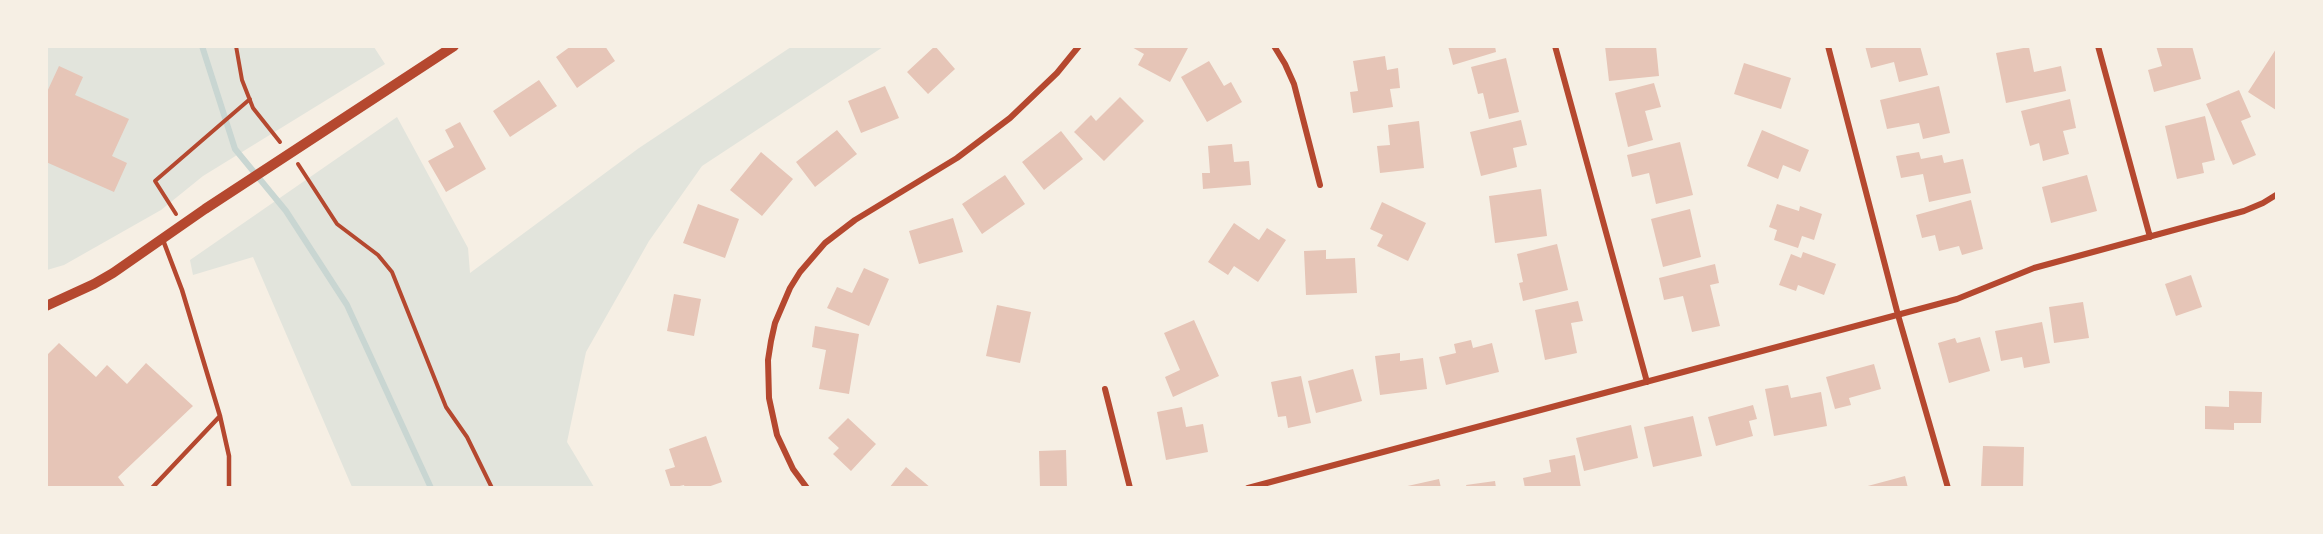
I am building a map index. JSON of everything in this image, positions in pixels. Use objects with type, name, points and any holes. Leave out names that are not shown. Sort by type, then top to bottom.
[{"type":"street","points":[[46,306],[94,284],[454,46]]},
{"type":"street","points":[[807,488],[793,469],[777,435],[767,379],[775,323],[795,280],[832,237],[855,220],[957,158],[1010,118],[1057,73],[1079,46]]},
{"type":"street","points":[[1274,46],[1294,84],[1320,185]]},
{"type":"street","points":[[1556,46],[1647,382]]},
{"type":"street","points":[[1828,46],[1898,315],[1948,488]]},
{"type":"street","points":[[2098,46],[2150,237]]},
{"type":"street","points":[[1248,488],[1957,299],[2034,268],[2244,211],[2277,195]]},
{"type":"street","points":[[1105,389],[1130,488]]},
{"type":"lane","points":[[163,240],[182,290],[220,416],[229,456],[229,488]]},
{"type":"lane","points":[[152,488],[220,416]]},
{"type":"path","points":[[236,46],[242,80],[253,108],[287,150]]},
{"type":"path","points":[[183,225],[154,181],[250,99]]},
{"type":"path","points":[[294,158],[337,224],[378,255],[392,272],[446,407],[467,437],[492,488]]},
{"type":"shaded area","points":[[47,47],[374,47],[385,64],[203,176],[161,210],[64,265],[47,270]]},
{"type":"shaded area","points":[[791,47],[883,47],[702,166],[649,241],[586,352],[567,442],[594,487],[352,487],[253,257],[193,275],[190,260],[397,117],[468,248],[470,273],[639,148]]},
{"type":"building","points":[[571,46],[605,46],[615,61],[577,88],[556,57]]},
{"type":"building","points":[[935,46],[955,69],[928,94],[907,72]]},
{"type":"building","points":[[1130,46],[1189,46],[1170,82],[1138,65],[1144,54]]},
{"type":"building","points":[[1448,46],[1495,46],[1496,52],[1453,65]]},
{"type":"building","points":[[1605,46],[1656,46],[1659,76],[1609,81]]},
{"type":"building","points":[[1865,46],[1920,46],[1928,75],[1899,82],[1894,62],[1871,68]]},
{"type":"building","points":[[2156,46],[2192,46],[2201,79],[2154,92],[2148,70],[2162,66]]},
{"type":"building","points":[[2029,47],[2034,72],[2061,66],[2066,91],[2006,103],[1996,53]]},
{"type":"building","points":[[2276,49],[2276,110],[2248,92]]},
{"type":"building","points":[[1385,56],[1387,70],[1398,68],[1400,88],[1390,89],[1393,107],[1353,113],[1350,92],[1358,91],[1353,61]]},
{"type":"building","points":[[1506,58],[1519,112],[1489,119],[1483,93],[1478,94],[1471,67]]},
{"type":"building","points":[[1209,61],[1224,86],[1231,82],[1242,102],[1207,122],[1181,77]]},
{"type":"building","points":[[1744,63],[1791,78],[1781,109],[1734,94]]},
{"type":"building","points":[[59,66],[83,77],[75,95],[129,119],[112,156],[127,163],[114,192],[46,162],[46,94]]},
{"type":"building","points":[[539,80],[557,106],[510,137],[493,111]]},
{"type":"building","points":[[1654,83],[1661,107],[1645,111],[1653,140],[1628,147],[1615,93]]},
{"type":"building","points":[[885,86],[899,118],[861,133],[848,101]]},
{"type":"building","points":[[1939,86],[1950,133],[1923,139],[1919,123],[1887,129],[1880,100]]},
{"type":"building","points":[[2239,90],[2251,117],[2241,121],[2256,155],[2233,165],[2206,104]]},
{"type":"building","points":[[1120,97],[1144,121],[1104,161],[1074,132],[1091,115],[1096,121]]},
{"type":"building","points":[[2070,99],[2076,128],[2063,131],[2069,154],[2043,161],[2039,143],[2030,146],[2021,111]]},
{"type":"building","points":[[2205,116],[2215,160],[2202,163],[2204,173],[2177,179],[2165,126]]},
{"type":"building","points":[[1521,120],[1527,145],[1513,148],[1517,167],[1481,176],[1470,132]]},
{"type":"building","points":[[1419,121],[1424,168],[1380,173],[1377,146],[1390,145],[1388,125]]},
{"type":"building","points":[[460,122],[486,169],[446,192],[428,161],[454,147],[445,130]]},
{"type":"building","points":[[837,130],[857,154],[815,187],[796,162]]},
{"type":"building","points":[[1762,130],[1809,150],[1800,172],[1783,165],[1778,179],[1747,166]]},
{"type":"building","points":[[1061,131],[1083,159],[1044,190],[1022,162]]},
{"type":"building","points":[[1680,142],[1693,195],[1656,204],[1649,173],[1632,177],[1627,155]]},
{"type":"building","points":[[1232,144],[1234,162],[1249,161],[1251,185],[1203,189],[1202,173],[1210,173],[1208,146]]},
{"type":"building","points":[[761,152],[793,179],[762,216],[730,190]]},
{"type":"building","points":[[1919,152],[1921,159],[1942,155],[1944,163],[1963,159],[1971,193],[1929,202],[1923,174],[1901,178],[1896,156]]},
{"type":"building","points":[[1005,175],[1025,204],[982,234],[962,204]]},
{"type":"building","points":[[2087,175],[2097,211],[2051,223],[2042,187]]},
{"type":"building","points":[[1541,189],[1547,236],[1495,243],[1489,196]]},
{"type":"building","points":[[1971,200],[1983,249],[1962,255],[1959,246],[1939,251],[1935,235],[1922,238],[1916,215]]},
{"type":"building","points":[[1382,202],[1426,223],[1408,261],[1377,246],[1383,235],[1370,229]]},
{"type":"building","points":[[698,204],[739,219],[725,258],[683,243]]},
{"type":"building","points":[[1777,204],[1799,211],[1800,206],[1822,214],[1814,240],[1802,236],[1798,248],[1774,240],[1777,230],[1769,227]]},
{"type":"building","points":[[1690,209],[1701,257],[1663,267],[1651,219]]},
{"type":"building","points":[[953,218],[963,252],[919,264],[909,231]]},
{"type":"building","points":[[1234,223],[1259,240],[1267,228],[1286,240],[1258,282],[1234,266],[1228,275],[1208,262]]},
{"type":"building","points":[[1557,244],[1568,290],[1523,301],[1519,283],[1523,282],[1517,254]]},
{"type":"building","points":[[1326,250],[1326,259],[1355,258],[1357,293],[1306,295],[1304,251]]},
{"type":"building","points":[[1803,252],[1836,264],[1824,295],[1798,285],[1796,291],[1779,285],[1791,254],[1801,258]]},
{"type":"building","points":[[1715,264],[1719,283],[1710,285],[1720,326],[1692,332],[1683,296],[1664,300],[1659,278]]},
{"type":"building","points":[[864,268],[889,279],[869,326],[827,308],[837,287],[852,293]]},
{"type":"building","points":[[2191,275],[2202,307],[2176,316],[2165,284]]},
{"type":"building","points":[[674,294],[701,299],[694,336],[667,331]]},
{"type":"building","points":[[1578,301],[1583,321],[1571,323],[1577,353],[1545,360],[1535,310]]},
{"type":"building","points":[[2083,302],[2089,338],[2054,343],[2049,307]]},
{"type":"building","points":[[997,305],[1031,312],[1020,363],[986,356]]},
{"type":"building","points":[[1194,320],[1219,376],[1173,397],[1165,377],[1180,370],[1164,333]]},
{"type":"building","points":[[2042,322],[2050,363],[2024,368],[2022,357],[2001,361],[1995,331]]},
{"type":"building","points":[[815,326],[859,334],[849,394],[819,389],[826,350],[812,347]]},
{"type":"building","points":[[1980,337],[1990,371],[1949,383],[1938,343],[1955,338],[1957,343]]},
{"type":"building","points":[[1471,340],[1473,348],[1492,343],[1499,372],[1446,385],[1439,357],[1456,353],[1454,344]]},
{"type":"building","points":[[59,343],[96,377],[107,365],[127,384],[146,363],[193,406],[118,477],[126,488],[46,488],[46,356]]},
{"type":"building","points":[[1400,353],[1400,361],[1423,358],[1427,389],[1380,395],[1375,356]]},
{"type":"building","points":[[1874,364],[1881,389],[1849,398],[1851,405],[1835,409],[1826,377]]},
{"type":"building","points":[[1353,369],[1362,401],[1316,413],[1308,381]]},
{"type":"building","points":[[1301,376],[1311,423],[1288,428],[1286,416],[1278,417],[1271,382]]},
{"type":"building","points":[[1788,385],[1791,398],[1821,392],[1827,426],[1774,436],[1765,389]]},
{"type":"building","points":[[2229,391],[2262,392],[2261,423],[2234,423],[2234,430],[2205,429],[2205,406],[2229,407]]},
{"type":"building","points":[[1753,405],[1757,419],[1749,421],[1753,436],[1716,446],[1708,417]]},
{"type":"building","points":[[1182,407],[1186,427],[1203,424],[1208,452],[1166,460],[1157,412]]},
{"type":"building","points":[[1693,416],[1702,456],[1653,467],[1644,427]]},
{"type":"building","points":[[848,418],[876,444],[851,471],[833,454],[839,448],[828,438]]},
{"type":"building","points":[[1631,425],[1638,458],[1584,471],[1576,438]]},
{"type":"building","points":[[706,436],[722,482],[705,488],[685,488],[684,485],[671,488],[665,470],[675,467],[669,449]]},
{"type":"building","points":[[1983,446],[2024,447],[2023,488],[1981,488]]},
{"type":"building","points":[[1066,450],[1067,488],[1040,488],[1039,451]]},
{"type":"building","points":[[1575,455],[1581,488],[1525,488],[1523,478],[1551,472],[1549,460]]},
{"type":"building","points":[[906,467],[931,488],[889,488]]},
{"type":"building","points":[[1905,476],[1908,488],[1864,488],[1864,487]]},
{"type":"building","points":[[1439,479],[1441,488],[1403,488],[1403,487]]},
{"type":"building","points":[[1495,481],[1496,488],[1467,488],[1466,485]]},
{"type":"waterway","points":[[202,46],[235,149],[286,211],[347,305],[431,488]]}]
